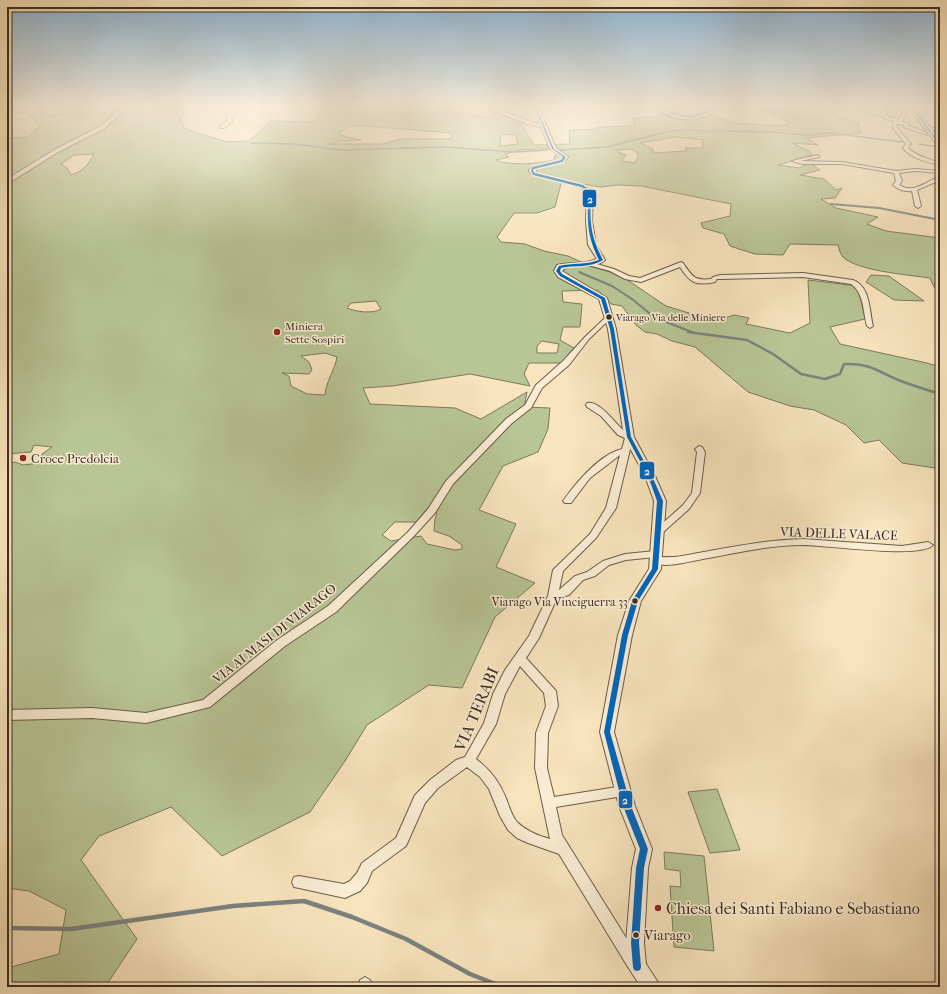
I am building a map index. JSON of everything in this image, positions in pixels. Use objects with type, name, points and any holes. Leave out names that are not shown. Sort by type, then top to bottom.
[{"type":"street","points":[[7,182],[57,150]]},
{"type":"street","points":[[555,150],[565,157],[562,161],[533,168],[532,171],[534,174],[582,186],[590,191],[592,245],[601,260],[612,270]]},
{"type":"street","points":[[907,150],[911,154],[940,164]]},
{"type":"street","points":[[818,156],[794,161],[802,163],[842,163],[896,172],[915,170],[940,172]]},
{"type":"street","points":[[896,172],[899,181],[896,185],[900,188],[915,191],[940,178]]},
{"type":"street","points":[[915,191],[918,206]]},
{"type":"street","points":[[590,264],[601,260]]},
{"type":"street","points":[[637,967],[635,943],[640,868],[644,849],[623,791],[608,732],[625,635],[635,601],[655,569],[660,501],[650,476],[642,464],[629,437],[609,317],[603,298],[561,275],[558,271],[560,267],[569,264],[590,264],[612,270],[627,278],[641,280],[680,264],[692,280],[696,282],[713,281],[715,278],[720,277],[803,275],[853,282],[859,285],[864,293],[870,326]]},
{"type":"street","name":"VIA AI MASI DI VIARAGO","points":[[7,715],[92,714],[146,718],[206,704],[281,643],[332,609],[411,534],[432,510],[450,483],[509,421],[528,406],[539,387],[566,363],[587,338],[609,317]]},
{"type":"street","points":[[590,405],[604,414],[621,433],[629,437]]},
{"type":"street","name":"VIA TERABI","points":[[562,849],[538,841],[517,830],[508,820],[496,789],[479,768],[469,761],[490,724],[499,694],[508,676],[534,638],[553,596],[558,570],[593,536],[611,508],[629,437]]},
{"type":"street","points":[[657,533],[686,507],[696,493],[701,452],[699,449]]},
{"type":"street","points":[[568,501],[587,476],[617,453],[626,451]]},
{"type":"street","name":"VIA DELLE VALACE","points":[[553,596],[565,592],[579,578],[591,574],[606,563],[625,557],[655,558],[674,561],[774,543],[803,542],[902,549],[928,545]]},
{"type":"street","points":[[520,659],[550,690],[552,706],[542,733],[541,768],[556,836],[562,849],[637,967],[652,987]]},
{"type":"street","points":[[299,882],[345,891],[355,886],[362,878],[367,867],[402,842],[420,799],[434,784],[460,764],[469,761]]},
{"type":"street","points":[[548,803],[623,791]]},
{"type":"green space","points":[[7,150],[55,150],[7,182]]},
{"type":"green space","points":[[61,150],[519,150],[505,154],[509,157],[496,160],[508,163],[524,164],[554,160],[555,155],[563,152],[561,150],[617,150],[626,155],[621,161],[634,163],[638,158],[638,153],[633,150],[653,150],[653,153],[687,150],[808,150],[813,155],[778,165],[799,168],[810,163],[820,170],[800,175],[824,179],[836,190],[842,188],[835,198],[821,199],[836,208],[878,217],[867,224],[886,231],[940,238],[940,291],[934,287],[930,278],[884,272],[850,262],[842,256],[838,245],[790,244],[783,255],[755,254],[730,246],[724,234],[703,228],[701,223],[730,216],[731,204],[641,186],[617,185],[600,187],[562,180],[555,207],[537,213],[514,213],[497,237],[501,242],[525,244],[544,251],[568,256],[590,266],[620,275],[666,306],[715,321],[734,315],[749,318],[746,324],[790,333],[810,323],[808,280],[858,286],[865,319],[830,327],[840,344],[940,367],[940,482],[935,468],[902,463],[879,440],[864,443],[846,425],[814,410],[790,406],[748,392],[695,347],[672,341],[657,334],[645,332],[636,325],[622,306],[611,304],[598,290],[562,291],[563,302],[582,304],[580,327],[563,327],[560,340],[574,348],[563,363],[529,363],[524,374],[530,386],[470,374],[392,386],[363,388],[370,404],[455,408],[481,419],[527,392],[524,407],[550,408],[548,429],[538,452],[503,466],[479,510],[516,524],[496,567],[535,583],[495,617],[462,688],[429,685],[367,725],[345,761],[310,812],[222,856],[171,807],[99,836],[81,860],[137,939],[105,987],[7,987],[7,968],[59,954],[66,910],[29,891],[7,888],[7,464],[15,462],[23,465],[40,463],[42,454],[52,447],[34,445],[31,452],[7,454],[7,183]],"holes":[[[94,154],[85,167],[79,172],[71,175],[67,168],[61,164],[74,155]],[[376,301],[381,309],[374,312],[355,311],[347,308],[351,303]],[[542,341],[559,344],[557,353],[537,353],[537,346]],[[325,353],[337,357],[325,395],[307,394],[291,386],[289,376],[282,373],[309,374],[312,370],[309,362],[301,356]],[[427,509],[437,513],[434,531],[449,536],[462,545],[462,549],[455,550],[427,544],[421,536],[391,541],[382,535],[395,522],[416,522]]]},
{"type":"green space","points":[[871,275],[889,276],[924,301],[894,300],[866,282]]},
{"type":"green space","points":[[717,789],[740,850],[710,853],[688,792]]},
{"type":"green space","points":[[664,852],[704,856],[714,951],[674,947],[670,886],[681,887],[680,871],[665,869]]},
{"type":"waterway","points":[[492,150],[515,152],[542,150]]},
{"type":"waterway","points":[[831,204],[879,208],[940,220]]},
{"type":"waterway","points":[[579,272],[612,286],[632,299],[654,317],[693,333]]},
{"type":"waterway","points":[[688,332],[693,333]]},
{"type":"waterway","points":[[693,333],[747,340],[773,354],[801,374],[825,379],[840,374],[844,364],[861,365],[906,383],[940,394]]},
{"type":"waterway","points":[[7,928],[71,929],[233,906],[304,901],[352,917],[406,939],[470,974],[503,987]]},
{"type":"transit line","name":"2","points":[[555,150],[565,157],[562,161],[533,168],[532,171],[534,174],[582,186],[590,191],[589,219],[591,235],[596,251],[601,260],[586,264],[560,267],[558,271],[561,275],[603,298],[612,329],[629,437],[650,476],[660,501],[655,569],[635,601],[625,635],[607,732],[627,806],[644,849],[640,868],[635,943],[637,967]]},
{"type":"place","name":"Viarago Via delle Miniere","points":[[609,317]]},
{"type":"place","name":"Miniera Sette Sospiri","points":[[277,332]]},
{"type":"place","name":"Croce Predolcia","points":[[23,458]]},
{"type":"place","name":"Viarago Via Vinciguerra 33","points":[[635,601]]},
{"type":"place","name":"Chiesa dei Santi Fabiano e Sebastiano","points":[[658,908]]},
{"type":"place","name":"Viarago","points":[[636,935]]}]
